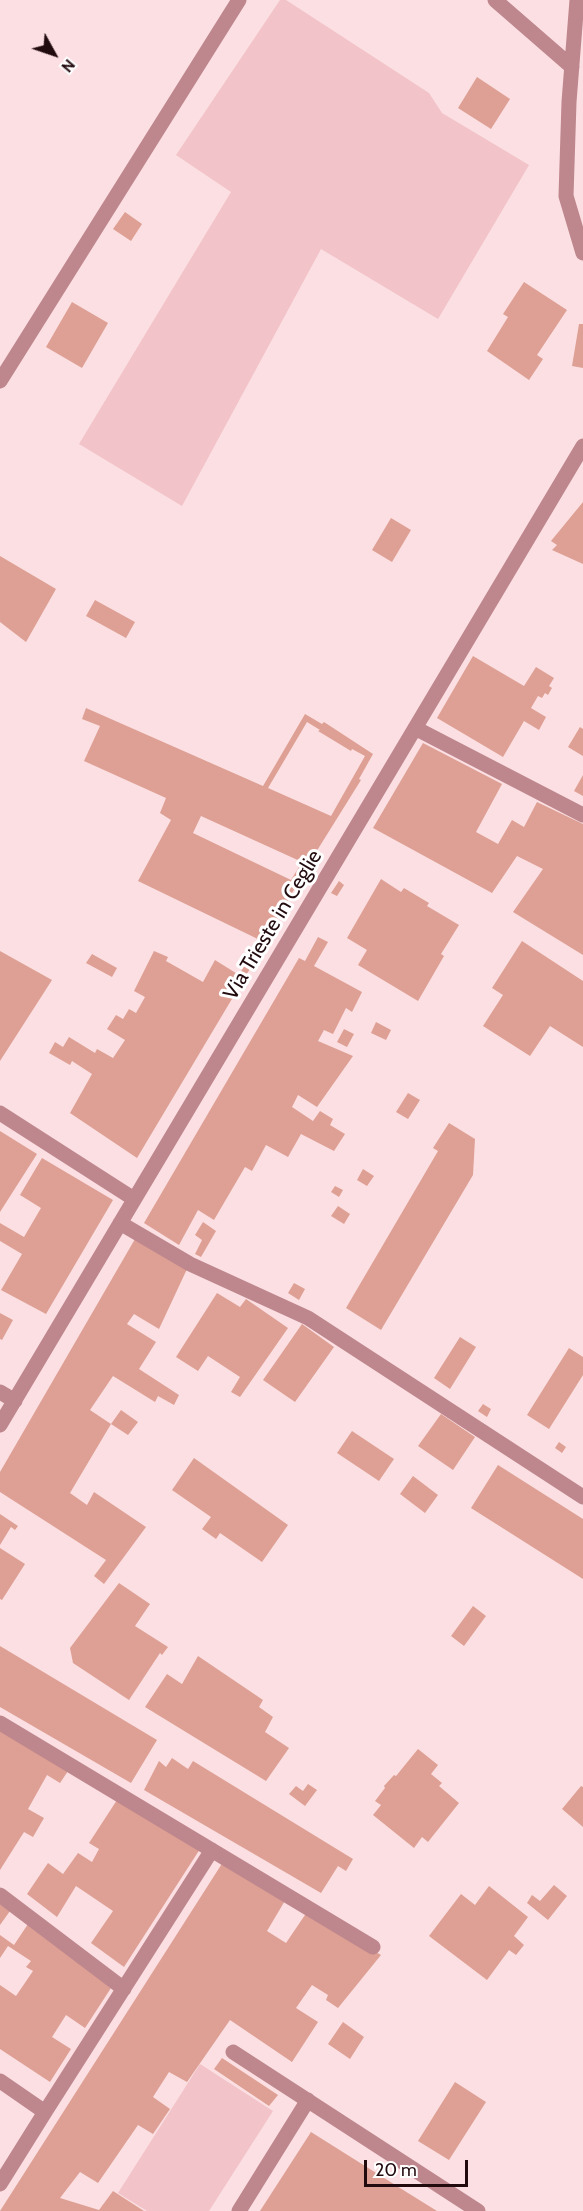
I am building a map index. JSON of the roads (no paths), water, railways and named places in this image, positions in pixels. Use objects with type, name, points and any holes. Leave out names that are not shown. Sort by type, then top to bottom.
[{"type":"street","points":[[0,381],[239,0]]},
{"type":"street","points":[[495,0],[572,68]]},
{"type":"street","points":[[577,0],[566,196],[583,253]]},
{"type":"street","name":"Via Trieste in Ceglie","points":[[0,1425],[583,446]]},
{"type":"street","points":[[415,728],[583,815]]},
{"type":"street","points":[[0,1113],[134,1199]]},
{"type":"street","points":[[120,1223],[190,1264],[308,1318],[583,1497]]},
{"type":"street","points":[[0,1392],[15,1401]]},
{"type":"street","points":[[0,1724],[373,1947]]},
{"type":"street","points":[[0,2184],[212,1850]]},
{"type":"street","points":[[0,1895],[124,1989]]},
{"type":"street","points":[[233,2052],[478,2211]]},
{"type":"street","points":[[0,2081],[45,2112]]},
{"type":"street","points":[[0,2093],[33,2116],[0,2168]]},
{"type":"street","points":[[239,2211],[308,2100]]}]
